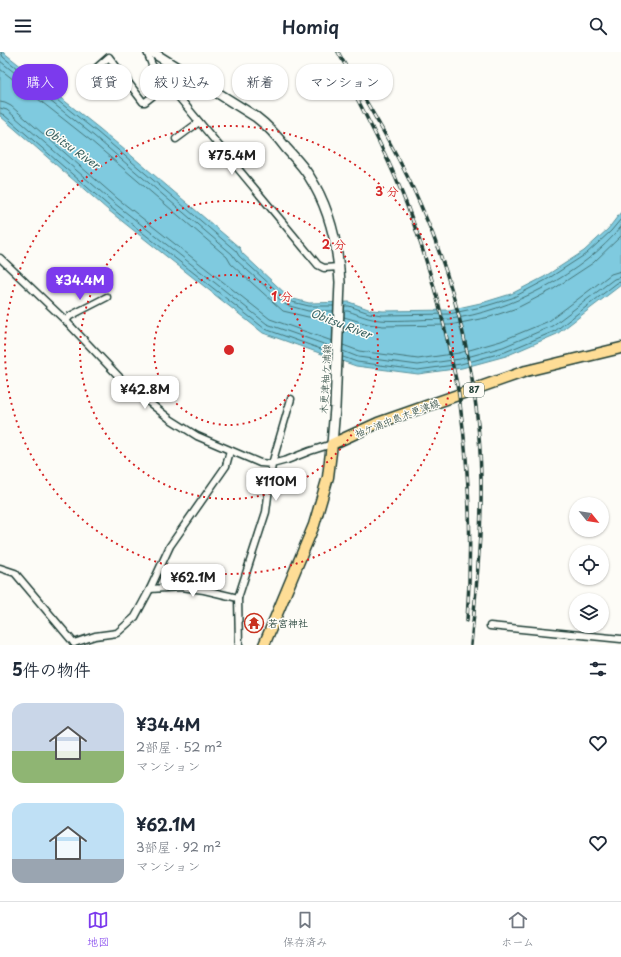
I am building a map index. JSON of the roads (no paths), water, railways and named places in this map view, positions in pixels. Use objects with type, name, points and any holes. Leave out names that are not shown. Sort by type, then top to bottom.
[{"type":"main road","name":"木更津袖ケ浦線","points":[[152,52],[256,117],[269,128],[302,167],[317,190],[326,211],[339,267],[340,304],[332,444]]},
{"type":"main road","name":"袖ケ浦中島木更津線","points":[[332,444],[378,423],[526,371],[621,348]]},
{"type":"main road","points":[[264,645],[314,526],[328,477],[332,444]]},
{"type":"street","points":[[101,64],[114,52]]},
{"type":"street","points":[[147,52],[152,64]]},
{"type":"street","points":[[109,57],[140,98]]},
{"type":"street","points":[[181,100],[318,265],[324,268],[339,267]]},
{"type":"street","points":[[176,139],[199,122]]},
{"type":"street","points":[[0,258],[66,321],[126,384],[170,419],[197,436],[260,463],[272,464],[332,444]]},
{"type":"street","points":[[66,321],[70,316],[107,297]]},
{"type":"street","points":[[239,645],[238,598],[266,512],[272,464],[291,399]]},
{"type":"street","points":[[0,568],[16,573],[74,644],[95,636],[117,633],[135,617],[170,546],[226,466],[230,451]]},
{"type":"street","points":[[150,589],[181,587],[204,590],[238,598]]},
{"type":"street","points":[[490,626],[621,639]]},
{"type":"water","name":"Obitsu River","points":[[0,52],[3,52],[18,64],[12,64],[12,100],[63,100],[100,129],[240,248],[242,253],[290,298],[309,303],[349,302],[371,310],[383,311],[449,310],[485,302],[511,294],[544,277],[584,251],[608,229],[621,212],[621,285],[557,334],[506,356],[462,368],[418,374],[356,366],[263,333],[108,210],[0,116]]},
{"type":"railway","points":[[338,52],[392,147],[421,206],[446,271],[464,340],[476,410],[480,445],[481,480],[480,542],[471,645]]},
{"type":"railway","points":[[358,100],[385,155],[413,222],[438,301],[457,383],[468,485],[470,540],[467,621]]},
{"type":"place","name":"若宮神社","points":[[254,623]]}]
